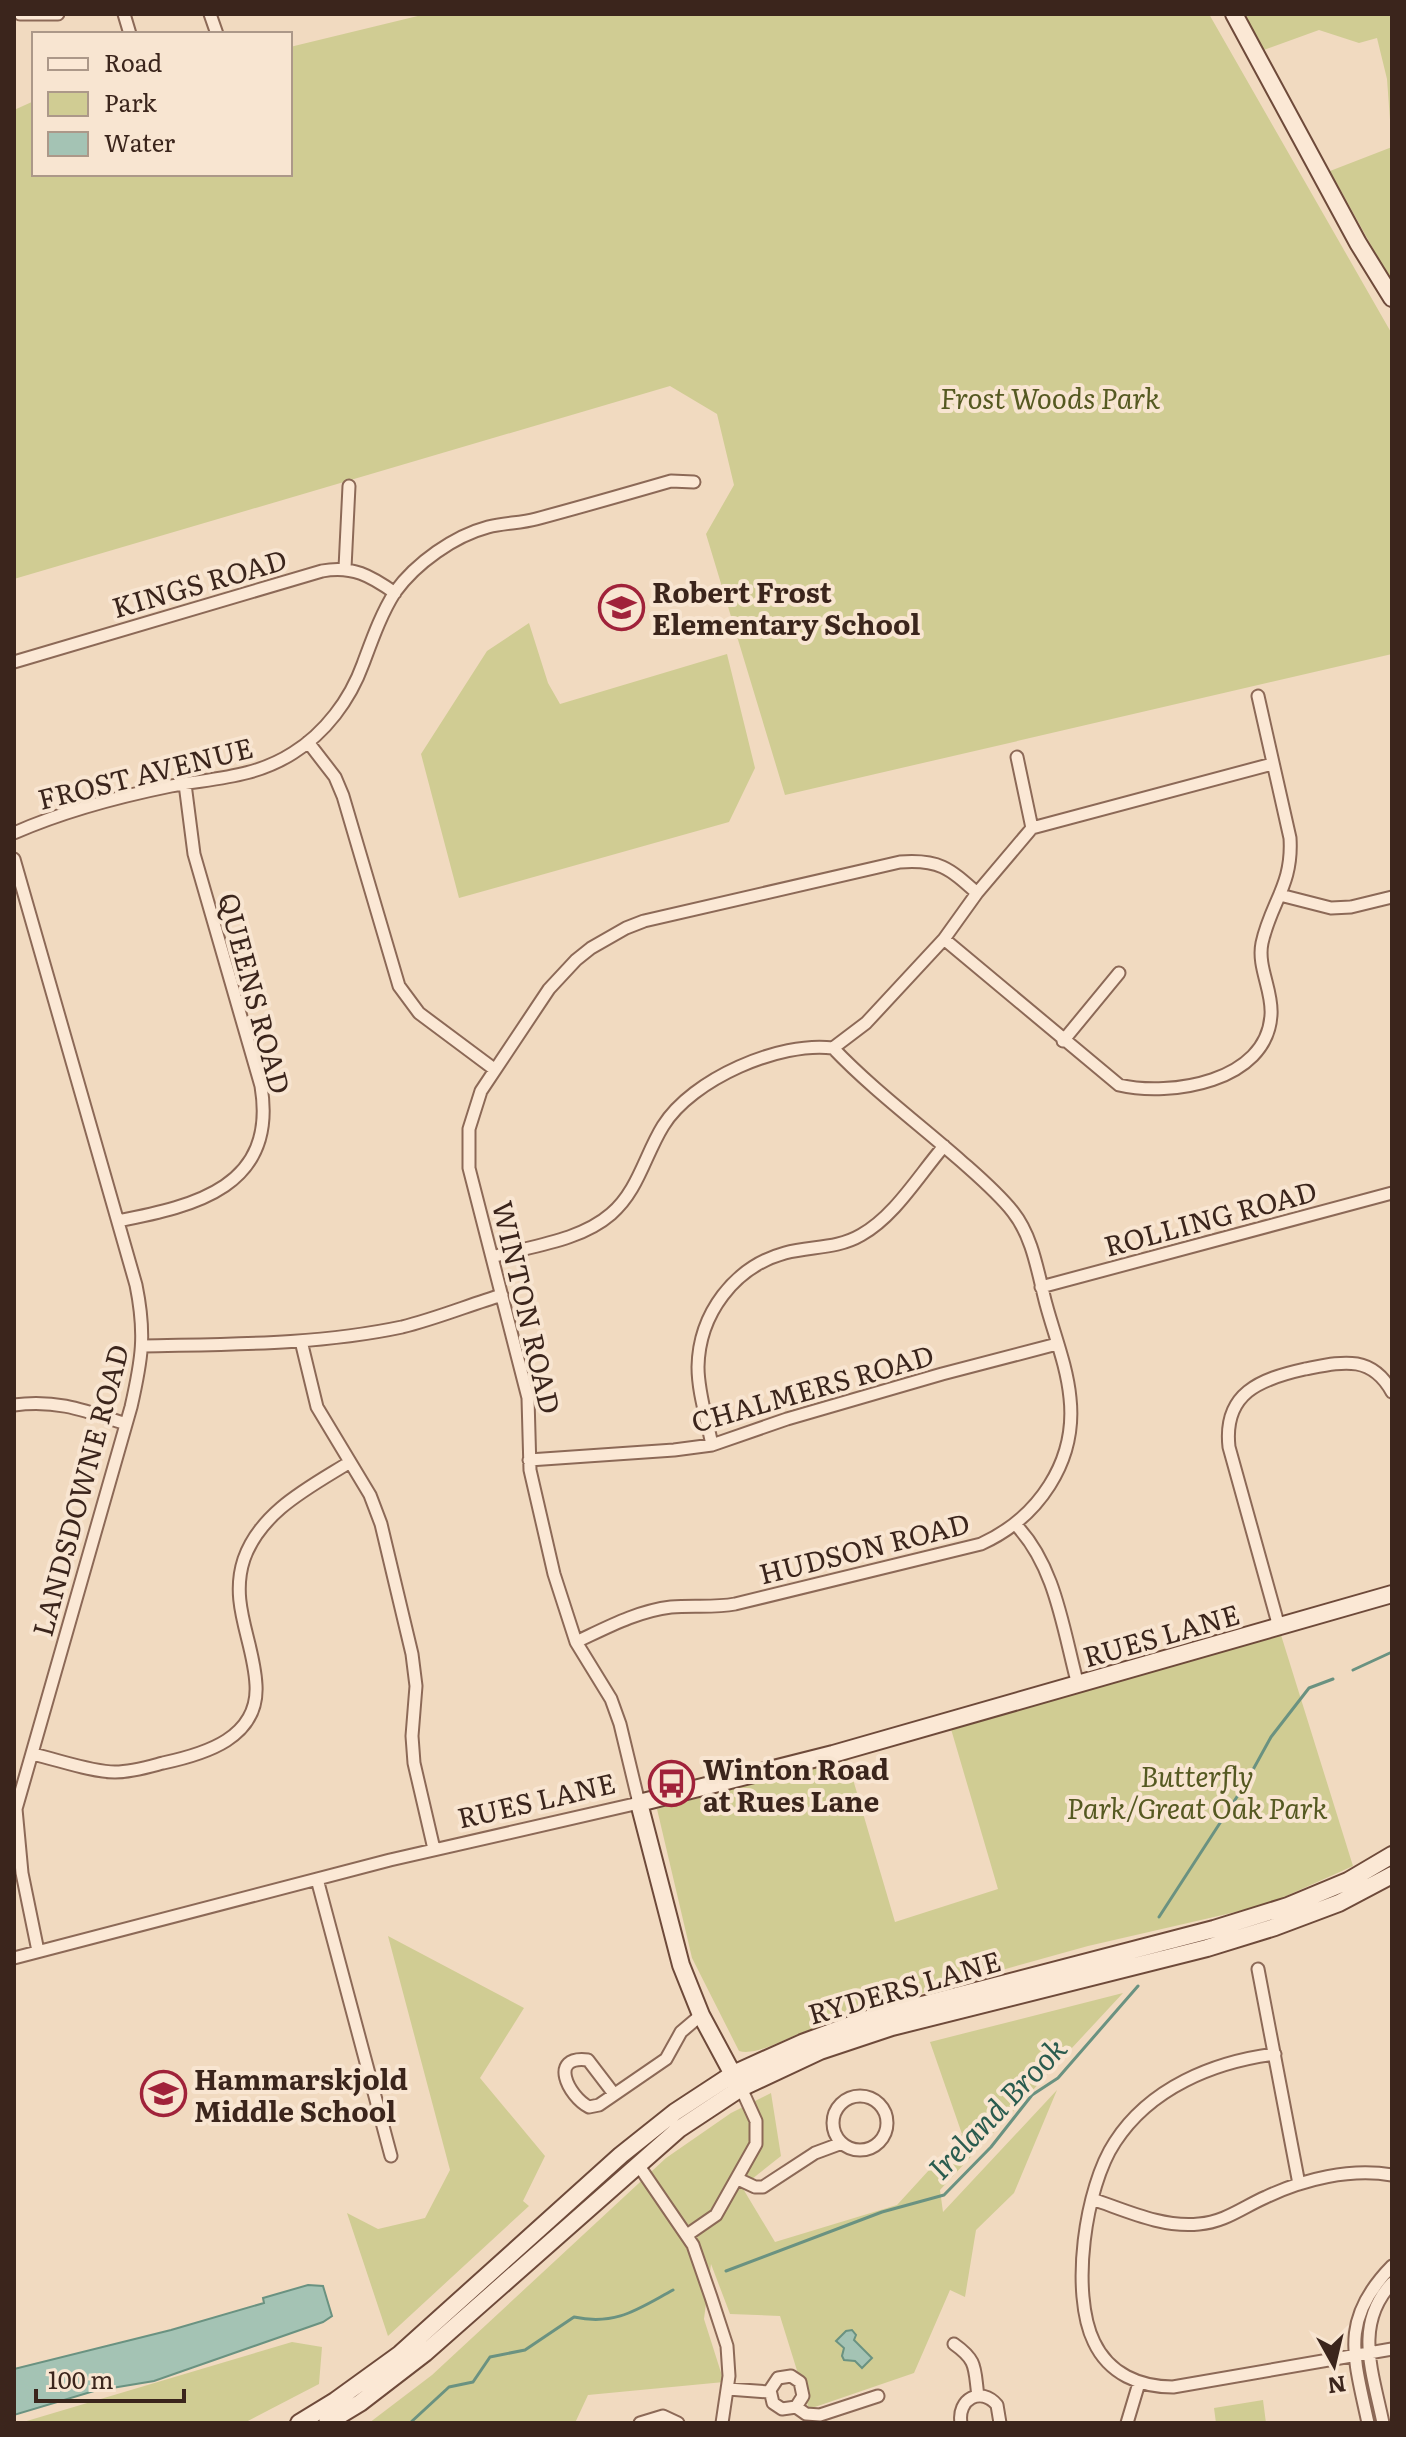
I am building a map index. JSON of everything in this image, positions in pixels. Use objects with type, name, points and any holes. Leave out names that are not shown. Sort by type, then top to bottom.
[{"type":"main road","points":[[1234,14],[1358,243],[1392,298]]},
{"type":"main road","name":"RUES LANE","points":[[639,1803],[833,1754],[1392,1594]]},
{"type":"main road","name":"WINTON ROAD","points":[[639,1803],[681,1965],[701,2015],[737,2081]]},
{"type":"main road","name":"RYDERS LANE","points":[[299,2423],[400,2354],[621,2155],[675,2112],[802,2043],[864,2020],[1214,1929],[1288,1906],[1348,1881],[1392,1855]]},
{"type":"main road","name":"RYDERS LANE","points":[[327,2423],[360,2403],[425,2353],[737,2081],[892,2027],[1207,1948],[1275,1927],[1339,1903],[1392,1875]]},
{"type":"street","points":[[20,14],[58,14]]},
{"type":"street","name":"FROST AVENUE","points":[[14,833],[55,815],[261,769],[308,742],[323,728],[346,699],[395,593],[432,556],[484,528],[532,520],[671,481],[694,482]]},
{"type":"street","points":[[349,486],[345,568],[368,576],[395,593]]},
{"type":"street","name":"KINGS ROAD","points":[[14,662],[322,571],[345,568]]},
{"type":"street","points":[[944,939],[1119,1085],[1149,1091],[1173,1088],[1240,1068],[1260,1049],[1271,1024],[1272,1010],[1261,961],[1261,946],[1288,876],[1291,859],[1290,838],[1258,696]]},
{"type":"street","points":[[308,742],[335,777],[343,796],[399,986],[419,1013],[494,1069]]},
{"type":"street","points":[[1017,757],[1032,828]]},
{"type":"street","points":[[492,1257],[580,1233],[608,1217],[630,1193],[666,1122],[689,1097],[715,1078],[758,1059],[818,1046],[833,1048],[866,1023],[944,939],[977,893],[1032,828],[1272,764]]},
{"type":"street","name":"QUEENS ROAD","points":[[118,1221],[181,1208],[204,1200],[222,1189],[250,1158],[263,1118],[261,1086],[194,854],[185,784]]},
{"type":"street","name":"LANDSDOWNE ROAD","points":[[14,859],[143,1318],[143,1346],[126,1424],[16,1809],[22,1873],[38,1951]]},
{"type":"street","name":"WINTON ROAD","points":[[639,1803],[611,1699],[576,1642],[554,1574],[534,1494],[529,1460],[528,1398],[469,1168],[468,1142],[476,1103],[494,1069],[549,989],[569,967],[608,937],[644,921],[900,862],[925,860],[943,866],[977,893]]},
{"type":"street","points":[[1280,895],[1331,908],[1351,907],[1392,897]]},
{"type":"street","points":[[1063,1041],[1119,973]]},
{"type":"street","name":"HUDSON ROAD","points":[[576,1642],[651,1611],[735,1604],[967,1548],[995,1537],[1015,1524],[1049,1487],[1066,1446],[1070,1402],[1031,1250],[1016,1215],[992,1189],[833,1048]]},
{"type":"street","points":[[712,1445],[698,1364],[705,1327],[723,1295],[740,1277],[772,1258],[840,1244],[869,1230],[886,1216],[944,1146]]},
{"type":"street","name":"ROLLING ROAD","points":[[1041,1287],[1392,1193]]},
{"type":"street","points":[[143,1346],[301,1341],[404,1326],[502,1295]]},
{"type":"street","points":[[301,1341],[317,1407],[370,1495],[381,1524],[412,1654],[416,1686],[412,1736],[414,1763],[434,1849]]},
{"type":"street","name":"CHALMERS ROAD","points":[[529,1460],[712,1445],[787,1419],[1057,1344]]},
{"type":"street","points":[[1279,1627],[1228,1435],[1230,1417],[1242,1396],[1269,1379],[1346,1362],[1371,1369],[1392,1392]]},
{"type":"street","points":[[14,1405],[45,1402],[68,1405],[126,1424]]},
{"type":"street","points":[[32,1754],[112,1772],[195,1756],[224,1744],[234,1736],[247,1719],[257,1688],[241,1612],[239,1584],[244,1559],[256,1534],[273,1515],[296,1496],[350,1462]]},
{"type":"street","points":[[1015,1524],[1032,1544],[1045,1567],[1078,1685]]},
{"type":"street","name":"RUES LANE","points":[[14,1958],[434,1849],[639,1803]]},
{"type":"street","points":[[317,1879],[391,2156]]},
{"type":"street","points":[[1258,1969],[1299,2184]]},
{"type":"street","points":[[614,2094],[588,2060],[578,2059],[566,2067],[563,2074],[566,2081],[583,2104],[589,2107],[599,2105],[666,2059],[681,2032],[701,2015]]},
{"type":"street","points":[[1275,2054],[1223,2063],[1192,2076],[1163,2094],[1137,2116],[1115,2142],[1092,2199],[1082,2256],[1088,2326],[1102,2356],[1120,2373],[1139,2383],[1173,2387],[1392,2349]]},
{"type":"street","points":[[687,2235],[716,2215],[756,2144],[758,2133],[753,2112],[737,2081]]},
{"type":"street","points":[[738,2179],[755,2187],[763,2187],[815,2153],[842,2143],[855,2150],[864,2150],[879,2142],[884,2135],[887,2118],[878,2103],[862,2097],[853,2098],[838,2108],[833,2125],[842,2143]]},
{"type":"street","points":[[639,2166],[687,2235],[702,2269],[727,2346],[728,2389],[722,2423]]},
{"type":"street","points":[[1092,2199],[1164,2222],[1197,2225],[1229,2217],[1267,2196],[1299,2184],[1343,2174],[1392,2175]]},
{"type":"street","points":[[1368,2423],[1354,2355],[1355,2332],[1362,2304],[1372,2286],[1392,2266]]},
{"type":"street","points":[[1383,2423],[1368,2333],[1380,2298],[1392,2283]]},
{"type":"street","points":[[954,2344],[970,2355],[978,2396]]},
{"type":"street","points":[[784,2376],[800,2382],[804,2392],[796,2407],[789,2410],[778,2408],[771,2400],[769,2392],[778,2378],[784,2376]]},
{"type":"street","points":[[1127,2423],[1139,2383]]},
{"type":"street","points":[[728,2389],[769,2392]]},
{"type":"street","points":[[796,2407],[806,2414],[820,2415],[878,2396]]},
{"type":"street","points":[[961,2423],[959,2415],[963,2403],[978,2396],[988,2397],[997,2405],[1000,2423]]},
{"type":"street","points":[[640,2423],[663,2416],[678,2423]]},
{"type":"green space","name":"Frost Woods Park","points":[[426,14],[1209,14],[1392,334],[1392,654],[785,795],[706,534],[734,485],[717,414],[670,386],[14,579],[14,110],[32,102],[32,176],[292,176],[292,47]]},
{"type":"green space","points":[[1238,14],[1392,14],[1392,147],[1387,79],[1377,38],[1359,43],[1319,30],[1261,51]]},
{"type":"green space","points":[[1392,147],[1392,283],[1330,171]]},
{"type":"green space","points":[[529,623],[548,683],[560,704],[727,654],[755,768],[729,822],[459,898],[421,754],[487,651]]},
{"type":"green space","name":"Butterfly Park/Great Oak Park","points":[[1281,1635],[1353,1866],[1266,1905],[1088,1946],[1002,1970],[996,1968],[990,1976],[868,2009],[760,2050],[739,2051],[692,1958],[657,1809],[847,1759],[895,1922],[998,1889],[951,1729]]},
{"type":"green space","points":[[388,1936],[524,2008],[480,2078],[545,2156],[523,2201],[529,2206],[388,2336],[347,2213],[378,2229],[425,2218],[450,2170]]},
{"type":"green space","points":[[1123,1993],[940,2190],[943,2212],[1057,2090],[1014,2193],[976,2230],[965,2297],[950,2290],[914,2373],[809,2409],[780,2316],[730,2314],[711,2264],[704,2319],[724,2382],[588,2395],[575,2423],[369,2423],[432,2375],[666,2158],[731,2113],[771,2093],[781,2156],[742,2187],[775,2242],[897,2205],[962,2134],[930,2042]]},
{"type":"green space","points":[[292,2342],[322,2347],[319,2384],[244,2423],[20,2423]]},
{"type":"green space","points":[[1263,2400],[1266,2423],[1216,2423],[1214,2408]]},
{"type":"water","points":[[308,2285],[323,2286],[332,2316],[323,2322],[154,2381],[94,2391],[14,2415],[14,2369],[171,2330],[264,2303],[263,2298]]},
{"type":"water","points":[[852,2330],[856,2335],[854,2340],[872,2358],[862,2368],[855,2361],[844,2360],[844,2348],[836,2341],[846,2331]]},
{"type":"waterway","name":"Ireland Brook","points":[[1353,1670],[1392,1652]]},
{"type":"waterway","name":"Ireland Brook","points":[[1159,1917],[1244,1786],[1271,1737],[1309,1688],[1333,1679]]},
{"type":"waterway","name":"Ireland Brook","points":[[726,2271],[882,2212],[944,2195],[991,2147],[1032,2095],[1058,2078],[1138,1986]]},
{"type":"waterway","name":"Ireland Brook","points":[[410,2423],[449,2387],[473,2382],[490,2357],[525,2350],[574,2317],[615,2317],[673,2290]]},
{"type":"place","name":"Robert Frost Elementary School","points":[[621,607]]},
{"type":"place","name":"Winton Road at Rues Lane","points":[[672,1784]]},
{"type":"place","name":"Hammarskjold Middle School","points":[[163,2094]]}]
